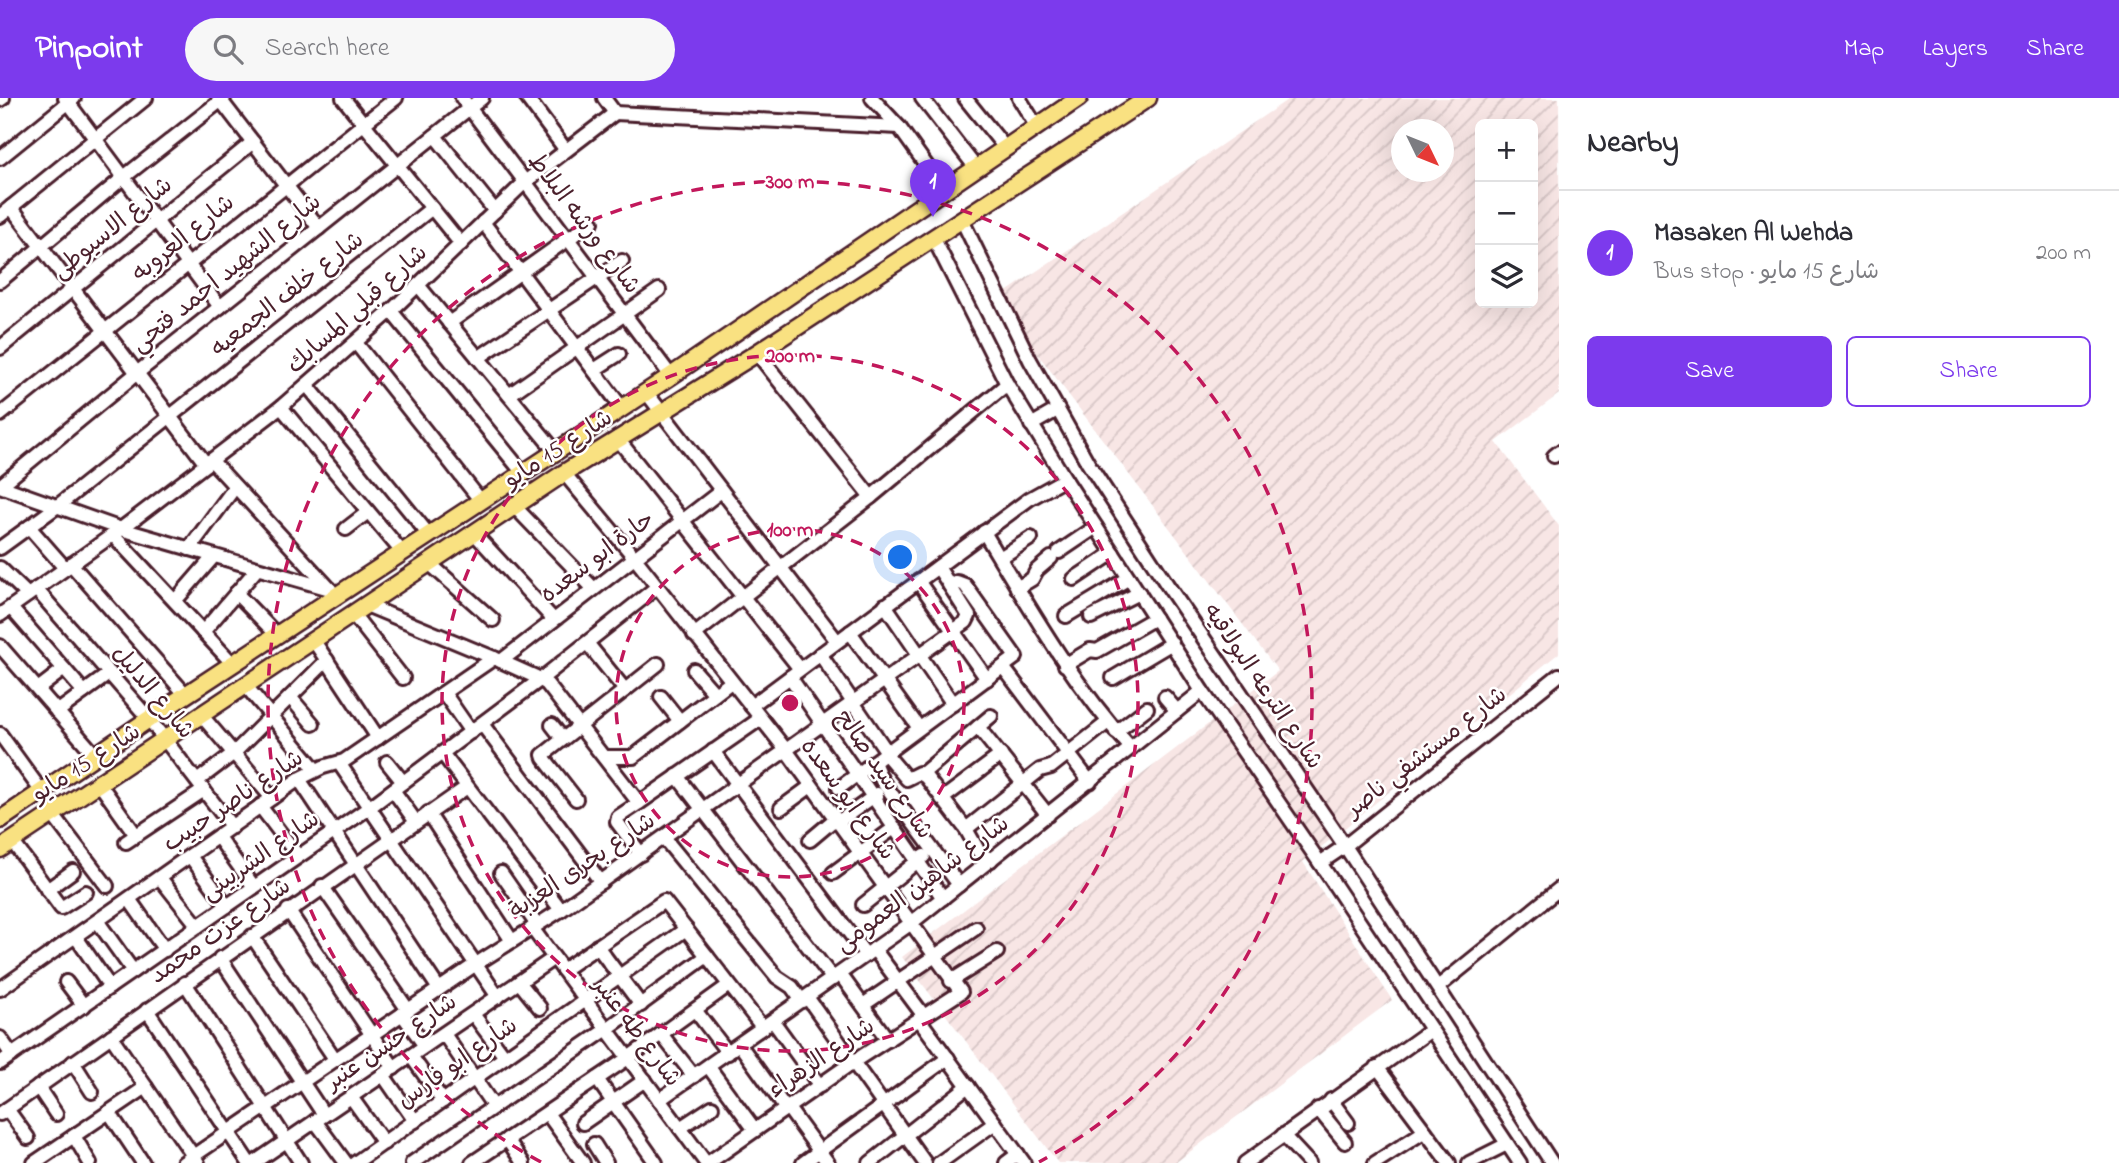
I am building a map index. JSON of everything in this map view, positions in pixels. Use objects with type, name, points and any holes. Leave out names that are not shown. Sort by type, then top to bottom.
[{"type":"main road","name":"شارع 15 مايو","points":[[1,817],[43,792],[277,635],[333,592],[429,535],[671,376],[1079,98]]},
{"type":"main road","name":"شارع 15 مايو","points":[[6,845],[617,438],[757,353],[1148,98]]},
{"type":"street","points":[[0,216],[146,98]]},
{"type":"street","points":[[343,98],[461,244]]},
{"type":"street","name":"شارع العروبه","points":[[0,415],[396,98]]},
{"type":"street","name":"شارع الشهيد احمد فتحي","points":[[0,486],[137,373],[435,136],[466,103],[482,98]]},
{"type":"street","points":[[527,98],[565,149]]},
{"type":"street","points":[[604,98],[615,113],[899,127]]},
{"type":"street","points":[[872,98],[899,127],[944,190]]},
{"type":"street","points":[[922,98],[976,168]]},
{"type":"street","points":[[965,98],[1006,149]]},
{"type":"street","points":[[1020,98],[1037,127]]},
{"type":"street","points":[[0,281],[222,99],[319,228]]},
{"type":"street","points":[[0,158],[69,100],[220,307]]},
{"type":"street","name":"شارع ورشه البلاط","points":[[466,103],[671,376]]},
{"type":"street","name":"شارع قبلي المسابك","points":[[5,611],[117,532],[307,386],[391,311],[525,182],[615,113]]},
{"type":"street","points":[[435,136],[495,211]]},
{"type":"street","name":"شارع الاسيوطى","points":[[0,348],[253,142]]},
{"type":"street","points":[[11,207],[137,373],[209,462],[333,592]]},
{"type":"street","name":"شارع خلف الجمعيه","points":[[0,548],[55,508],[432,208]]},
{"type":"street","name":"شارع الترعه البولاقيه","points":[[962,220],[994,290],[1057,410],[1146,553],[1345,846],[1552,1163]]},
{"type":"street","points":[[483,222],[622,408]]},
{"type":"street","points":[[449,323],[592,222]]},
{"type":"street","name":"شارع الترعه البولاقيه","points":[[934,239],[1007,384],[1065,479],[1202,691],[1520,1163]]},
{"type":"street","points":[[478,358],[622,261]]},
{"type":"street","points":[[418,285],[556,452]]},
{"type":"street","points":[[509,395],[659,290]]},
{"type":"street","points":[[391,311],[523,473]]},
{"type":"street","points":[[356,343],[481,501]]},
{"type":"street","points":[[757,353],[871,497]]},
{"type":"street","points":[[594,370],[619,354]]},
{"type":"street","points":[[694,635],[871,497],[1007,384]]},
{"type":"street","points":[[307,386],[429,535]]},
{"type":"street","points":[[646,392],[837,641]]},
{"type":"street","points":[[281,407],[402,552]]},
{"type":"street","points":[[1031,425],[1057,410]]},
{"type":"street","name":"شارع سيد صالح","points":[[617,438],[743,597],[795,673],[822,724],[943,898]]},
{"type":"street","name":"شارع ابو سعده","points":[[564,473],[786,750],[961,992]]},
{"type":"street","points":[[751,706],[1029,499],[1065,479]]},
{"type":"street","points":[[0,486],[117,532],[189,549],[333,592]]},
{"type":"street","points":[[189,549],[235,487]]},
{"type":"street","name":"حارة ابو سعده","points":[[497,659],[721,491]]},
{"type":"street","points":[[514,506],[593,588]]},
{"type":"street","points":[[346,529],[368,512]]},
{"type":"street","points":[[29,527],[186,695]]},
{"type":"street","points":[[1017,588],[1032,579],[1037,569],[1055,555],[1096,527]]},
{"type":"street","points":[[117,532],[233,664]]},
{"type":"street","points":[[984,532],[1065,665],[1131,748]]},
{"type":"street","points":[[474,533],[553,619]]},
{"type":"street","points":[[1000,558],[1031,538]]},
{"type":"street","points":[[1074,579],[1113,553]]},
{"type":"street","points":[[175,601],[214,556]]},
{"type":"street","points":[[429,563],[493,620]]},
{"type":"street","points":[[938,567],[969,618],[952,631]]},
{"type":"street","name":"شارع الدليل","points":[[0,568],[32,592],[110,673],[166,740],[232,827]]},
{"type":"street","points":[[203,632],[257,569]]},
{"type":"street","points":[[1066,616],[1129,578]]},
{"type":"street","points":[[918,581],[987,679]]},
{"type":"street","points":[[839,788],[1016,657],[965,585],[957,582],[950,586]]},
{"type":"street","name":"شارع الشربينى","points":[[0,1063],[370,807],[541,680],[657,587]]},
{"type":"street","points":[[236,593],[277,635]]},
{"type":"street","points":[[1091,617],[1139,593]]},
{"type":"street","points":[[885,605],[953,704]]},
{"type":"street","points":[[360,610],[497,659],[541,680],[552,690],[639,803]]},
{"type":"street","points":[[360,610],[403,678]]},
{"type":"street","points":[[5,611],[84,692]]},
{"type":"street","points":[[1065,665],[1090,650],[1097,651],[1155,618]]},
{"type":"street","name":"شارع بحرى العزبة","points":[[191,1161],[228,1131],[561,910],[952,631]]},
{"type":"street","points":[[850,632],[919,728]]},
{"type":"street","points":[[314,640],[378,738]]},
{"type":"street","points":[[587,643],[625,690]]},
{"type":"street","points":[[1113,678],[1172,643]]},
{"type":"street","points":[[0,646],[96,756]]},
{"type":"street","points":[[820,654],[886,753],[907,779],[922,774],[991,716]]},
{"type":"street","name":"شارع ناصر حبيب","points":[[0,989],[299,779],[339,763],[497,659]]},
{"type":"street","points":[[99,783],[131,838],[201,785],[327,660]]},
{"type":"street","points":[[576,799],[543,757],[544,754],[658,664]]},
{"type":"street","points":[[1003,667],[1023,684],[1068,754],[1090,782]]},
{"type":"street","points":[[38,689],[64,669]]},
{"type":"street","points":[[694,670],[715,694]]},
{"type":"street","points":[[57,712],[110,673]]},
{"type":"street","name":"شارع مستشفي ناصر","points":[[1320,863],[1559,675]]},
{"type":"street","points":[[604,757],[633,757],[731,682]]},
{"type":"street","points":[[246,686],[316,770]]},
{"type":"street","name":"شارع شاهين العمومى","points":[[659,1100],[910,924],[1202,691]]},
{"type":"street","points":[[444,692],[471,732]]},
{"type":"street","points":[[290,697],[313,724]]},
{"type":"street","points":[[662,697],[680,721]]},
{"type":"street","points":[[1165,697],[1177,711]]},
{"type":"street","points":[[965,829],[1040,770],[1051,767],[1146,708]]},
{"type":"street","points":[[202,716],[272,797]]},
{"type":"street","points":[[641,854],[617,822],[618,817],[760,719]]},
{"type":"street","points":[[482,724],[601,882]]},
{"type":"street","points":[[552,725],[563,739]]},
{"type":"street","points":[[978,727],[1048,815]]},
{"type":"street","points":[[0,734],[43,792]]},
{"type":"street","points":[[713,751],[870,952],[898,981],[948,1058],[1021,1158],[1006,1163]]},
{"type":"street","points":[[442,753],[561,910]]},
{"type":"street","points":[[942,799],[1001,755]]},
{"type":"street","points":[[387,762],[416,822]]},
{"type":"street","points":[[874,762],[887,787],[959,885]]},
{"type":"street","points":[[339,763],[498,997]]},
{"type":"street","points":[[922,774],[965,829],[979,852],[991,860]]},
{"type":"street","points":[[677,776],[836,976],[863,1005],[888,1040]]},
{"type":"street","points":[[299,779],[439,989]]},
{"type":"street","name":"شارع عزت محمد","points":[[4,1111],[467,786]]},
{"type":"street","points":[[781,808],[811,786]]},
{"type":"street","points":[[810,840],[887,787]]},
{"type":"street","points":[[260,806],[298,856]]},
{"type":"street","points":[[428,813],[512,941]]},
{"type":"street","points":[[52,814],[107,886]]},
{"type":"street","points":[[833,873],[894,828]]},
{"type":"street","points":[[218,836],[254,887]]},
{"type":"street","points":[[664,838],[777,976],[805,999],[925,1163]]},
{"type":"street","points":[[6,845],[62,908],[86,892]]},
{"type":"street","points":[[863,905],[932,849]]},
{"type":"street","points":[[190,856],[228,906]]},
{"type":"street","points":[[47,890],[73,871]]},
{"type":"street","name":"شارع طه عنبر","points":[[500,873],[554,958],[707,1163]]},
{"type":"street","points":[[160,878],[198,926]]},
{"type":"street","points":[[322,886],[425,1046]]},
{"type":"street","points":[[1438,987],[1559,888]]},
{"type":"street","points":[[129,899],[164,950]]},
{"type":"street","points":[[563,970],[664,901],[729,985],[768,1025],[820,1086]]},
{"type":"street","points":[[288,910],[371,1034],[415,1121]]},
{"type":"street","points":[[98,922],[133,971]]},
{"type":"street","points":[[863,1005],[976,928]]},
{"type":"street","name":"شارع ابو فارس","points":[[355,1163],[686,929]]},
{"type":"street","points":[[251,936],[335,1059]]},
{"type":"street","points":[[76,937],[110,987]]},
{"type":"street","points":[[597,946],[640,1004]]},
{"type":"street","points":[[951,981],[997,951]]},
{"type":"street","points":[[412,1163],[607,1029],[707,956]]},
{"type":"street","points":[[220,958],[302,1081],[346,1163]]},
{"type":"street","name":"شارع حسن عنبر","points":[[252,1163],[554,958]]},
{"type":"street","points":[[65,982],[83,1006]]},
{"type":"street","points":[[519,982],[540,1008]]},
{"type":"street","points":[[185,983],[302,1163]]},
{"type":"street","points":[[472,1163],[628,1058],[729,985]]},
{"type":"street","name":"شارع الزهراء","points":[[707,1163],[727,1158],[755,1130],[961,992]]},
{"type":"street","points":[[147,1010],[252,1163]]},
{"type":"street","points":[[695,1010],[728,1053]]},
{"type":"street","points":[[473,1014],[505,1057]]},
{"type":"street","points":[[1245,1163],[1431,1030]]},
{"type":"street","points":[[444,1034],[494,1107]]},
{"type":"street","points":[[661,1034],[694,1076]]},
{"type":"street","points":[[111,1036],[191,1161]]},
{"type":"street","points":[[0,1038],[12,1055]]},
{"type":"street","points":[[740,1045],[828,1163]]},
{"type":"street","points":[[411,1056],[443,1101]]},
{"type":"street","points":[[803,1163],[948,1058]]},
{"type":"street","points":[[73,1062],[92,1092]]},
{"type":"street","points":[[708,1066],[755,1130]]},
{"type":"street","points":[[1377,1067],[1449,1163]]},
{"type":"street","points":[[597,1079],[656,1163]]},
{"type":"street","points":[[583,1123],[645,1080]]},
{"type":"street","points":[[870,1163],[968,1086]]},
{"type":"street","points":[[38,1087],[56,1114]]},
{"type":"street","points":[[38,1162],[146,1087]]},
{"type":"street","points":[[351,1097],[384,1143]]},
{"type":"street","points":[[1331,1100],[1348,1123]]},
{"type":"street","points":[[680,1128],[712,1107]]},
{"type":"street","points":[[1318,1110],[1345,1142]]},
{"type":"street","points":[[4,1111],[28,1138]]},
{"type":"street","points":[[109,1112],[143,1163]]},
{"type":"street","points":[[547,1112],[583,1163]]},
{"type":"street","points":[[939,1163],[995,1123]]},
{"type":"street","points":[[1383,1161],[1425,1131]]},
{"type":"street","points":[[1283,1135],[1309,1163]]},
{"type":"street","points":[[74,1136],[90,1163]]},
{"type":"street","points":[[507,1139],[523,1163]]},
{"type":"street","points":[[594,1144],[606,1163]]},
{"type":"street","points":[[1469,1163],[1507,1144]]},
{"type":"shaded area","points":[[1290,98],[1559,98],[1559,394],[1496,442],[1559,526],[1559,653],[1303,862],[1392,1000],[1175,1163],[1058,1163],[902,957],[1278,671],[996,299]]},
{"type":"place","name":"Masaken Al Wehda","points":[[933,217]]}]
